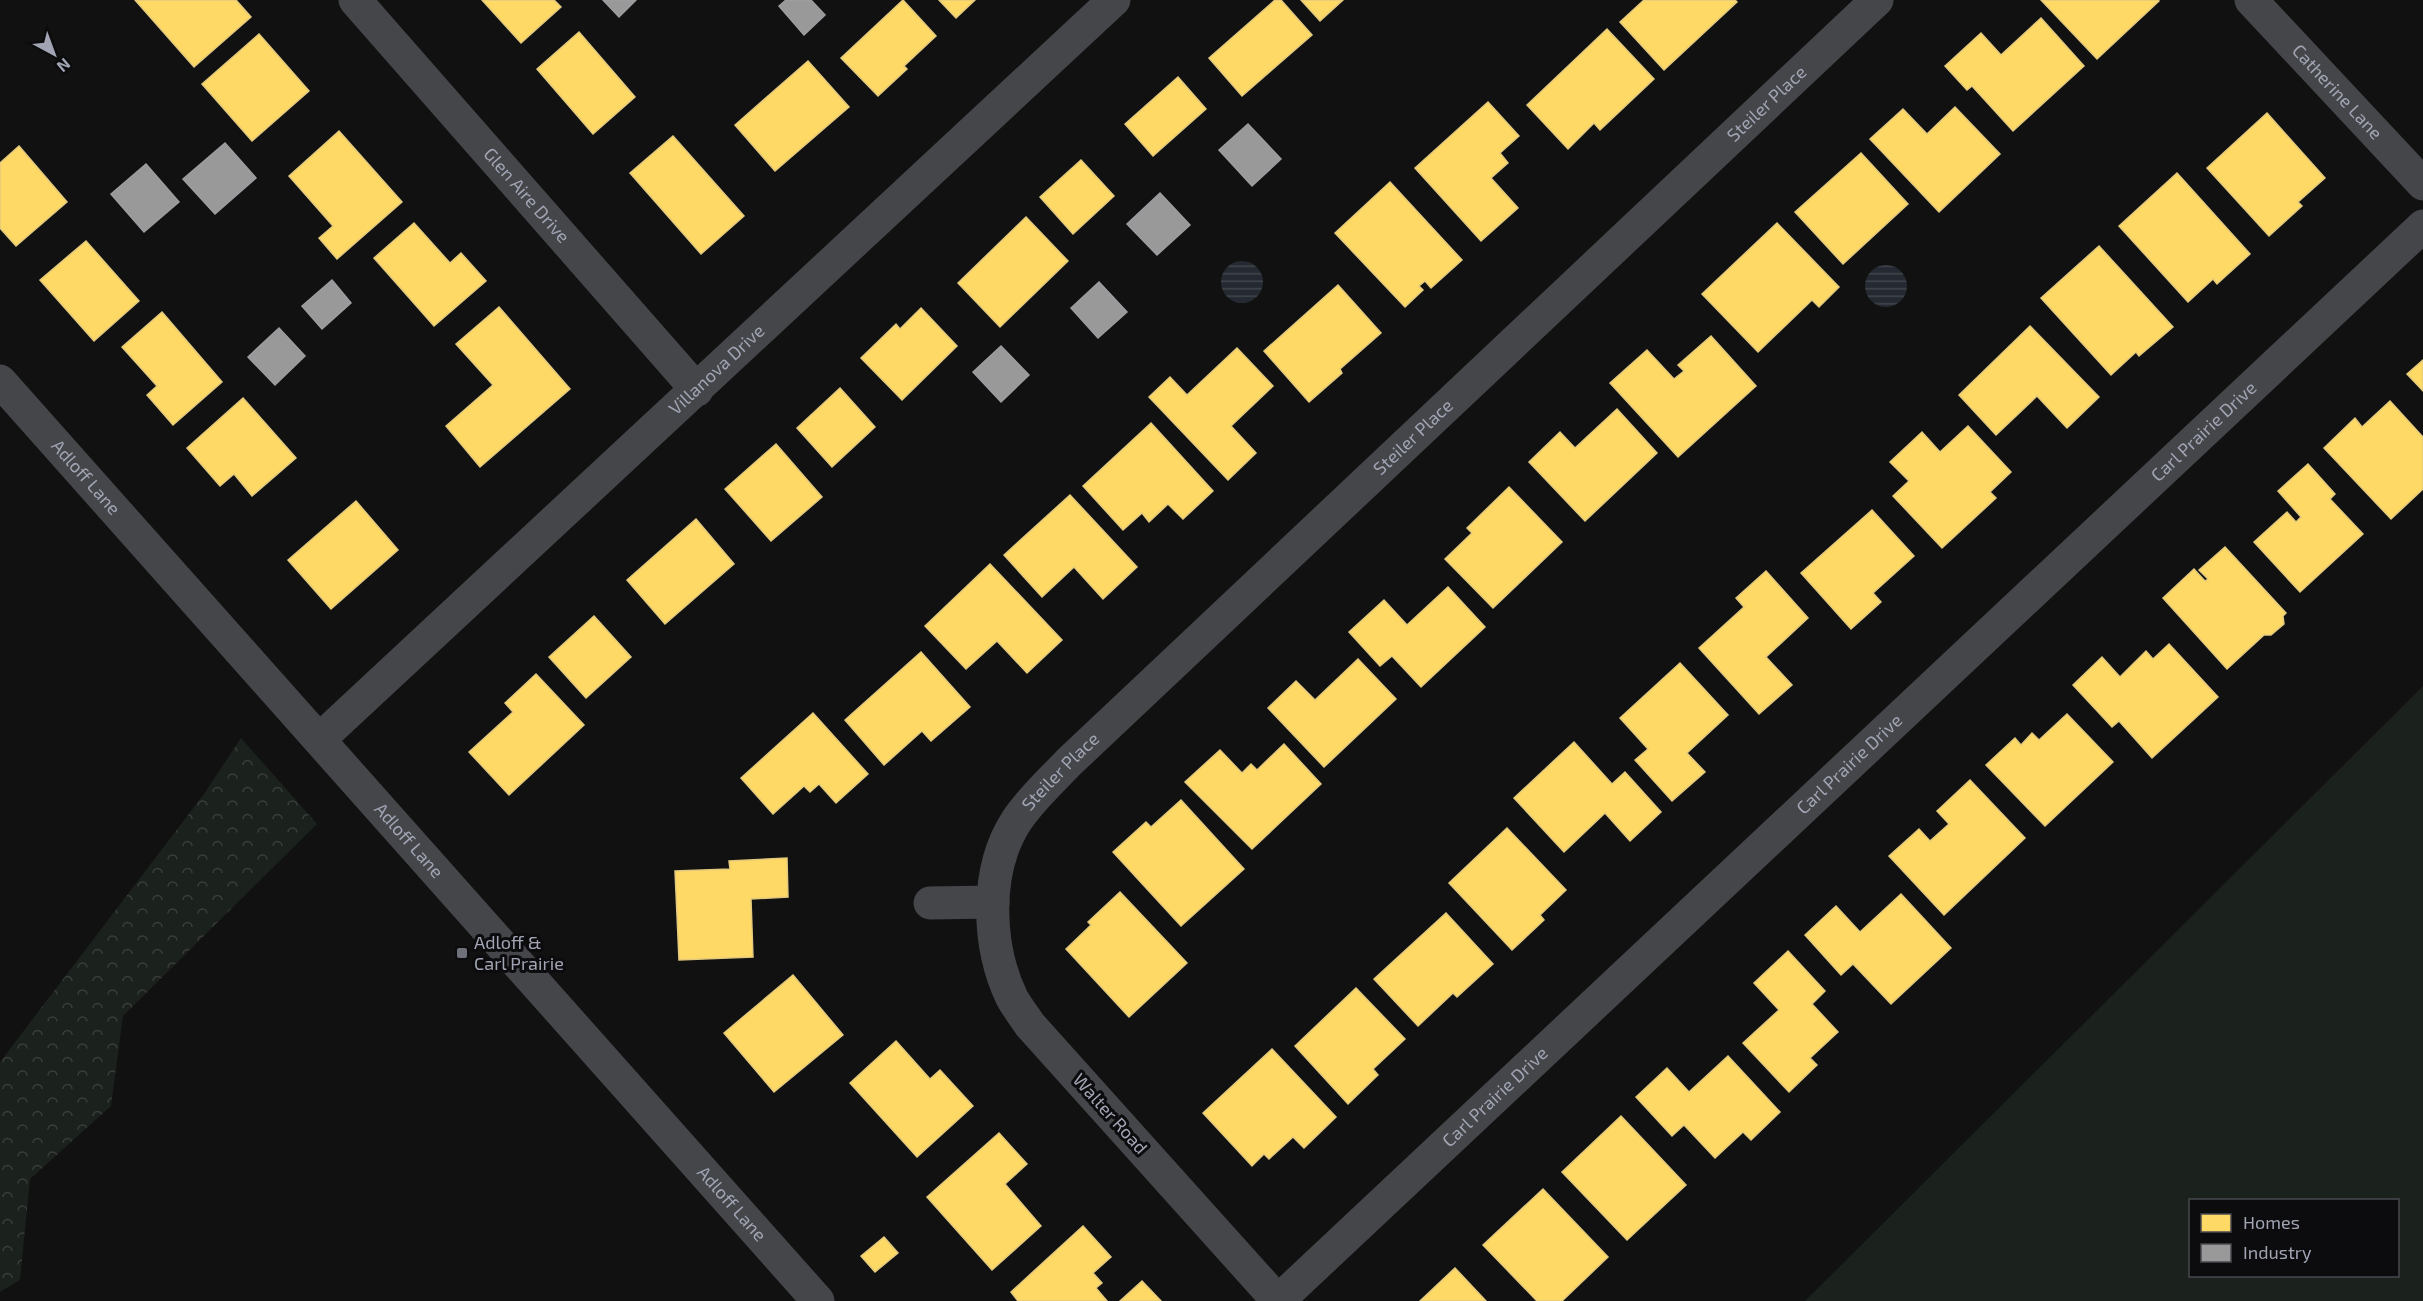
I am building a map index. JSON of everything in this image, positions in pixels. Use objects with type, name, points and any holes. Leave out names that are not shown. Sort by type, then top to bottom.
[{"type":"street","name":"Glen Aire Drive","points":[[355,0],[697,390]]},
{"type":"street","name":"Villanova Drive","points":[[320,740],[1114,0]]},
{"type":"street","name":"Steiler Place","points":[[993,902],[1002,849],[1016,821],[1036,796],[1877,0]]},
{"type":"street","name":"Catherine Lane","points":[[2250,0],[2423,184]]},
{"type":"street","name":"Carl Prairie Drive","points":[[1278,1301],[2423,226]]},
{"type":"street","name":"Adloff Lane","points":[[0,381],[818,1301]]},
{"type":"street","points":[[930,903],[993,902]]},
{"type":"street","name":"Walter Road","points":[[993,902],[995,937],[1003,973],[1013,999],[1030,1025],[1278,1301]]},
{"type":"green space","points":[[2423,686],[2423,1301],[1805,1301]]},
{"type":"green space","points":[[241,738],[317,824],[123,1016],[111,1106],[30,1179],[20,1280],[0,1292],[0,1062],[204,794]]},
{"type":"shaded area","points":[[1242,261],[1250,262],[1257,267],[1262,274],[1262,290],[1257,297],[1250,302],[1242,303],[1234,302],[1227,297],[1222,290],[1221,282],[1222,274],[1227,267],[1234,262]]},
{"type":"shaded area","points":[[1886,265],[1894,266],[1901,271],[1906,278],[1906,294],[1901,301],[1894,306],[1886,307],[1878,306],[1871,301],[1866,294],[1865,286],[1866,278],[1871,271],[1878,266]]},
{"type":"building: Homes","points":[[135,0],[236,0],[251,17],[194,67]]},
{"type":"building: Homes","points":[[482,0],[554,0],[561,7],[521,43]]},
{"type":"building: Homes","points":[[903,0],[936,36],[904,66],[907,69],[878,96],[841,58]]},
{"type":"building: Homes","points":[[939,0],[975,0],[956,18]]},
{"type":"building: Homes","points":[[1275,0],[1281,0],[1312,35],[1242,96],[1209,58]]},
{"type":"building: Homes","points":[[1301,0],[1343,0],[1320,21]]},
{"type":"building: Homes","points":[[1644,0],[1735,0],[1737,2],[1664,70],[1620,22]]},
{"type":"building: Homes","points":[[2041,0],[2158,0],[2159,1],[2097,59]]},
{"type":"building: Homes","points":[[2041,18],[2084,66],[2013,131],[1972,86],[1967,90],[1945,66],[1981,33],[2001,55]]},
{"type":"building: Homes","points":[[1607,29],[1654,79],[1600,130],[1594,123],[1568,149],[1527,105]]},
{"type":"building: Homes","points":[[579,32],[635,97],[593,134],[537,69]]},
{"type":"building: Homes","points":[[259,34],[309,91],[252,141],[202,84]]},
{"type":"building: Homes","points":[[808,61],[849,107],[775,171],[735,125]]},
{"type":"building: Homes","points":[[1178,77],[1206,109],[1153,156],[1125,124]]},
{"type":"building: Homes","points":[[1488,102],[1519,136],[1500,153],[1508,163],[1491,178],[1518,208],[1481,241],[1415,168]]},
{"type":"building: Homes","points":[[1955,107],[2000,154],[1939,212],[1870,139],[1903,109],[1927,134]]},
{"type":"building: Homes","points":[[2267,113],[2325,178],[2298,202],[2302,206],[2269,236],[2207,168]]},
{"type":"building: Homes","points":[[339,131],[402,202],[337,259],[319,238],[333,226],[289,176]]},
{"type":"building: Homes","points":[[673,136],[744,216],[701,254],[630,173]]},
{"type":"building: Homes","points":[[19,146],[67,202],[16,246],[0,228],[0,163]]},
{"type":"building: Homes","points":[[1861,153],[1908,204],[1843,264],[1795,212]]},
{"type":"building: Homes","points":[[1081,160],[1114,196],[1073,234],[1040,197]]},
{"type":"building: Homes","points":[[2177,173],[2250,254],[2217,284],[2213,279],[2188,302],[2119,226]]},
{"type":"building: Homes","points":[[1390,182],[1462,260],[1431,288],[1425,281],[1419,286],[1423,290],[1405,307],[1335,233]]},
{"type":"building: Homes","points":[[1026,217],[1068,261],[1000,327],[958,283]]},
{"type":"building: Homes","points":[[414,223],[450,263],[461,253],[486,281],[434,326],[374,258]]},
{"type":"building: Homes","points":[[1777,223],[1839,287],[1819,307],[1812,300],[1758,352],[1702,294]]},
{"type":"building: Homes","points":[[86,241],[139,301],[94,341],[40,280]]},
{"type":"building: Homes","points":[[2099,246],[2173,327],[2139,356],[2136,352],[2111,375],[2041,298]]},
{"type":"building: Homes","points":[[1338,285],[1381,333],[1340,369],[1342,373],[1309,402],[1264,351]]},
{"type":"building: Homes","points":[[499,307],[570,389],[480,467],[446,426],[493,385],[456,344]]},
{"type":"building: Homes","points":[[921,308],[957,346],[902,400],[861,358],[896,324],[900,329]]},
{"type":"building: Homes","points":[[162,312],[222,382],[173,425],[147,395],[157,386],[122,347]]},
{"type":"building: Homes","points":[[2030,326],[2099,397],[2067,428],[2037,396],[1996,435],[1959,395]]},
{"type":"building: Homes","points":[[1711,336],[1756,386],[1678,457],[1610,383],[1647,350],[1674,379],[1684,371],[1678,365]]},
{"type":"building: Homes","points":[[1237,348],[1273,386],[1231,426],[1256,453],[1228,480],[1149,397],[1170,377],[1187,395]]},
{"type":"building: Homes","points":[[2423,360],[2423,391],[2407,374]]},
{"type":"building: Homes","points":[[840,388],[875,427],[832,467],[797,428]]},
{"type":"building: Homes","points":[[243,398],[296,458],[252,496],[234,474],[220,486],[187,448]]},
{"type":"building: Homes","points":[[2390,401],[2423,437],[2423,489],[2391,519],[2324,448],[2355,418],[2362,427]]},
{"type":"building: Homes","points":[[1617,409],[1657,453],[1585,521],[1529,462],[1560,432],[1575,448]]},
{"type":"building: Homes","points":[[1151,423],[1213,491],[1183,519],[1168,504],[1149,522],[1142,513],[1123,530],[1083,486]]},
{"type":"building: Homes","points":[[1968,426],[2011,472],[1990,492],[1996,498],[1942,548],[1893,496],[1909,481],[1890,462],[1922,432],[1940,452]]},
{"type":"building: Homes","points":[[776,444],[822,497],[771,541],[725,489]]},
{"type":"building: Homes","points":[[2308,464],[2335,494],[2330,499],[2363,534],[2300,592],[2254,542],[2287,512],[2296,522],[2301,517],[2278,491]]},
{"type":"building: Homes","points":[[1509,487],[1562,542],[1493,608],[1445,559],[1472,533],[1467,528]]},
{"type":"building: Homes","points":[[1070,495],[1137,567],[1103,599],[1074,567],[1042,597],[1004,555]]},
{"type":"building: Homes","points":[[356,501],[398,550],[331,609],[288,560]]},
{"type":"building: Homes","points":[[1872,510],[1914,556],[1873,593],[1881,602],[1851,629],[1801,573]]},
{"type":"building: Homes","points":[[696,519],[734,564],[665,624],[627,580]]},
{"type":"building: Homes","points":[[2225,547],[2286,613],[2283,616],[2284,624],[2271,635],[2264,635],[2227,669],[2163,598],[2194,569],[2205,581],[2208,579],[2199,570]]},
{"type":"building: Homes","points":[[990,564],[1062,640],[1027,673],[997,641],[966,669],[925,626]]},
{"type":"building: Homes","points":[[1766,571],[1808,618],[1766,657],[1792,685],[1759,714],[1699,648],[1744,607],[1736,598]]},
{"type":"building: Homes","points":[[1448,587],[1485,627],[1421,687],[1392,656],[1380,666],[1349,632],[1384,600],[1407,625]]},
{"type":"building: Homes","points":[[594,616],[631,657],[586,698],[549,657]]},
{"type":"building: Homes","points":[[2169,644],[2218,697],[2152,758],[2119,721],[2112,727],[2073,685],[2102,657],[2120,677],[2146,651],[2153,659]]},
{"type":"building: Homes","points":[[921,652],[970,707],[931,741],[922,731],[884,765],[845,720]]},
{"type":"building: Homes","points":[[1358,659],[1396,699],[1324,767],[1268,708],[1296,681],[1315,700]]},
{"type":"building: Homes","points":[[1680,663],[1728,715],[1687,753],[1705,772],[1672,801],[1635,760],[1648,749],[1620,718]]},
{"type":"building: Homes","points":[[536,674],[584,725],[509,795],[469,752],[513,712],[505,703]]},
{"type":"building: Homes","points":[[813,713],[868,774],[836,803],[819,784],[810,792],[804,786],[773,814],[741,778]]},
{"type":"building: Homes","points":[[2067,714],[2113,762],[2045,826],[1986,765],[2015,738],[2021,745],[2032,733],[2039,740]]},
{"type":"building: Homes","points":[[1574,742],[1612,784],[1625,772],[1661,812],[1630,841],[1605,813],[1564,852],[1514,798]]},
{"type":"building: Homes","points":[[1284,744],[1321,784],[1252,849],[1185,782],[1220,750],[1242,773],[1251,764],[1257,770]]},
{"type":"building: Homes","points":[[1970,780],[2025,838],[1944,915],[1889,856],[1919,829],[1930,841],[1949,824],[1937,811]]},
{"type":"building: Homes","points":[[1181,800],[1244,869],[1181,926],[1113,852],[1146,822],[1151,827]]},
{"type":"building: Homes","points":[[1507,828],[1566,890],[1540,915],[1544,920],[1512,950],[1449,883]]},
{"type":"building: Homes","points":[[787,858],[788,897],[751,899],[753,957],[679,960],[675,871],[730,869],[729,861]]},
{"type":"building: Homes","points":[[1120,892],[1187,963],[1129,1017],[1066,949],[1091,925],[1088,922]]},
{"type":"building: Homes","points":[[1901,894],[1951,948],[1891,1004],[1853,964],[1841,975],[1805,935],[1836,906],[1860,932]]},
{"type":"building: Homes","points":[[1446,913],[1493,964],[1457,997],[1453,993],[1418,1026],[1374,979]]},
{"type":"building: Homes","points":[[1788,951],[1825,991],[1812,1004],[1838,1032],[1810,1058],[1817,1065],[1789,1092],[1743,1043],[1779,1010],[1754,983]]},
{"type":"building: Homes","points":[[793,975],[843,1035],[774,1092],[724,1033]]},
{"type":"building: Homes","points":[[1356,988],[1405,1039],[1373,1069],[1378,1075],[1348,1104],[1295,1046]]},
{"type":"building: Homes","points":[[896,1041],[930,1079],[940,1070],[973,1106],[917,1157],[850,1083]]},
{"type":"building: Homes","points":[[1272,1049],[1336,1117],[1304,1148],[1293,1137],[1269,1159],[1264,1154],[1252,1166],[1203,1113]]},
{"type":"building: Homes","points":[[1728,1056],[1780,1112],[1751,1140],[1743,1132],[1715,1158],[1684,1125],[1672,1136],[1636,1097],[1667,1068],[1689,1092]]},
{"type":"building: Homes","points":[[1621,1116],[1686,1185],[1627,1240],[1562,1172]]},
{"type":"building: Homes","points":[[999,1133],[1027,1164],[1005,1184],[1041,1226],[992,1270],[927,1197]]},
{"type":"building: Homes","points":[[1543,1189],[1608,1257],[1562,1301],[1537,1301],[1483,1245]]},
{"type":"building: Homes","points":[[1083,1226],[1111,1257],[1093,1273],[1102,1283],[1096,1288],[1107,1301],[1018,1301],[1011,1292]]},
{"type":"building: Homes","points":[[884,1237],[898,1253],[875,1272],[861,1256]]},
{"type":"building: Homes","points":[[1455,1268],[1486,1301],[1420,1301]]},
{"type":"building: Homes","points":[[1142,1281],[1161,1301],[1120,1301]]},
{"type":"building: Industry","points":[[603,0],[636,0],[619,17]]},
{"type":"building: Industry","points":[[786,0],[811,0],[825,15],[804,35],[779,6]]},
{"type":"building: Industry","points":[[1248,124],[1281,159],[1252,186],[1219,150]]},
{"type":"building: Industry","points":[[225,143],[256,178],[215,214],[183,179]]},
{"type":"building: Industry","points":[[146,164],[179,202],[144,232],[111,194]]},
{"type":"building: Industry","points":[[1160,193],[1190,225],[1157,255],[1127,224]]},
{"type":"building: Industry","points":[[332,280],[351,303],[322,329],[302,306]]},
{"type":"building: Industry","points":[[1099,282],[1127,312],[1098,338],[1071,308]]},
{"type":"building: Industry","points":[[279,328],[305,356],[275,385],[248,357]]},
{"type":"building: Industry","points":[[1001,346],[1029,375],[1001,402],[973,372]]},
{"type":"place","name":"Adloff & Carl Prairie","points":[[462,953]]}]
